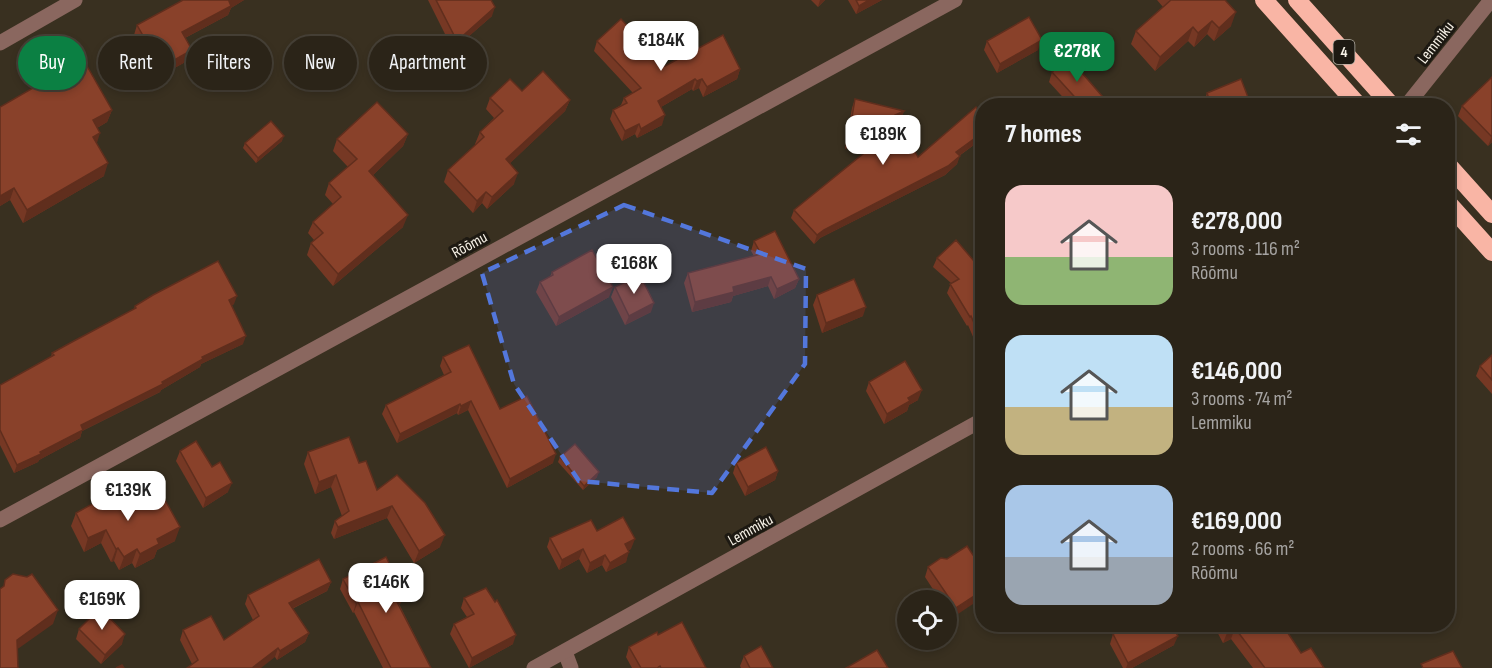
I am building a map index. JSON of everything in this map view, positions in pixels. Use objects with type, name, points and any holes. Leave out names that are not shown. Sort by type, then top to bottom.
[{"type":"highway","name":"4","points":[[1264,0],[1352,98]]},
{"type":"highway","name":"4","points":[[1297,0],[1386,98]]},
{"type":"highway","points":[[1455,173],[1492,214]]},
{"type":"highway","points":[[1455,211],[1492,252]]},
{"type":"street","points":[[0,43],[75,0]]},
{"type":"street","name":"Rõõmu","points":[[0,520],[955,0]]},
{"type":"street","name":"Lemmiku","points":[[1413,98],[1491,0]]},
{"type":"street","name":"Lemmiku","points":[[534,668],[975,424]]},
{"type":"street","points":[[565,652],[571,668]]},
{"type":"highlighted area","points":[[624,205],[806,269],[805,364],[712,493],[579,481],[514,384],[482,273]]},
{"type":"building","points":[[183,0],[231,0],[229,1],[231,6],[182,32],[186,39],[186,53],[174,60],[174,36],[143,36],[137,25]]},
{"type":"building","points":[[436,0],[491,0],[495,7],[463,36],[454,36]]},
{"type":"building","points":[[856,0],[869,0],[859,6]]},
{"type":"building","points":[[1171,0],[1225,0],[1236,12],[1219,28],[1212,21],[1198,33],[1193,27],[1160,57],[1136,31]]},
{"type":"building","points":[[1029,17],[1042,40],[1000,64],[987,41]]},
{"type":"building","points":[[621,19],[665,66],[723,35],[740,69],[707,87],[702,79],[697,81],[695,79],[658,101],[665,115],[641,129],[639,124],[625,131],[613,110],[627,103],[624,98],[641,88],[597,41]]},
{"type":"building","points":[[1069,58],[1102,96],[1100,98],[1076,98],[1052,72]]},
{"type":"building","points":[[86,64],[98,85],[98,90],[101,90],[112,110],[93,120],[100,133],[93,137],[108,163],[27,210],[14,188],[0,196],[0,107],[29,90],[86,90]]},
{"type":"building","points":[[543,71],[570,100],[506,159],[518,173],[492,197],[486,192],[477,201],[448,170],[484,137],[480,132],[503,111],[490,98],[510,79],[522,91]]},
{"type":"building","points":[[1492,77],[1492,137],[1462,106]]},
{"type":"building","points":[[1241,79],[1248,98],[1209,98],[1207,93]]},
{"type":"building","points":[[855,99],[904,111],[895,115],[918,157],[975,108],[975,138],[956,152],[960,156],[948,166],[817,235],[794,210],[885,136],[877,125],[848,141]]},
{"type":"building","points":[[377,102],[408,134],[369,171],[408,215],[338,274],[311,243],[323,233],[313,222],[341,197],[329,183],[357,159],[337,139]]},
{"type":"building","points":[[271,121],[284,136],[258,158],[245,143]]},
{"type":"building","points":[[775,231],[799,279],[777,289],[771,277],[733,287],[734,292],[695,302],[688,273],[761,254],[754,241]]},
{"type":"building","points":[[956,240],[975,262],[975,325],[950,284],[959,279],[937,258]]},
{"type":"building","points":[[592,250],[613,287],[559,317],[540,282],[553,275],[552,272]]},
{"type":"building","points":[[218,261],[237,296],[229,300],[246,336],[202,357],[203,359],[162,382],[163,384],[81,425],[83,430],[17,465],[0,430],[0,385],[54,355],[52,353],[136,308],[135,306],[153,295]]},
{"type":"building","points":[[640,275],[654,303],[629,316],[615,287]]},
{"type":"building","points":[[854,279],[866,307],[826,323],[817,295]]},
{"type":"building","points":[[469,345],[500,409],[527,396],[556,454],[510,479],[471,401],[461,406],[460,404],[400,434],[386,405],[451,372],[443,357]]},
{"type":"building","points":[[1492,355],[1492,380],[1480,366]]},
{"type":"building","points":[[905,361],[922,390],[908,398],[910,401],[887,414],[869,382]]},
{"type":"building","points":[[349,437],[359,463],[366,461],[377,490],[397,475],[425,503],[445,535],[419,551],[392,506],[338,527],[335,521],[349,511],[336,475],[319,482],[308,452]]},
{"type":"building","points":[[196,441],[212,467],[220,462],[232,483],[206,498],[180,451]]},
{"type":"building","points":[[575,444],[599,472],[584,486],[560,457]]},
{"type":"building","points":[[766,447],[778,471],[748,487],[736,463]]},
{"type":"building","points":[[125,486],[133,503],[149,508],[165,500],[180,527],[157,539],[159,544],[140,554],[137,549],[124,557],[118,548],[116,549],[106,530],[88,538],[76,513]]},
{"type":"building","points":[[623,517],[635,539],[625,544],[629,552],[610,563],[605,555],[590,563],[583,549],[562,560],[550,538],[591,520],[597,531]]},
{"type":"building","points":[[967,546],[975,556],[975,596],[957,607],[957,590],[944,590],[928,567],[941,558],[947,559]]},
{"type":"building","points":[[386,557],[404,593],[395,598],[431,668],[391,668],[358,602],[356,603],[343,579]]},
{"type":"building","points":[[319,559],[331,582],[289,603],[309,633],[280,651],[278,648],[252,668],[187,668],[198,660],[183,630],[211,616],[224,640],[259,616],[248,595]]},
{"type":"building","points":[[13,574],[27,577],[32,574],[58,610],[17,640],[18,668],[0,668],[0,589],[4,586],[5,580]]},
{"type":"building","points":[[486,588],[495,602],[497,600],[516,635],[472,658],[454,624],[474,614],[464,598]]},
{"type":"building","points":[[100,608],[125,634],[105,655],[79,629]]},
{"type":"building","points":[[682,622],[706,668],[661,668],[660,666],[641,668],[629,647]]},
{"type":"building","points":[[1117,632],[1176,632],[1178,636],[1128,663],[1113,634]]},
{"type":"building","points":[[1238,632],[1287,632],[1301,653],[1311,648],[1324,668],[1265,668]]},
{"type":"building","points":[[761,646],[773,668],[750,668],[744,656]]},
{"type":"building","points":[[877,650],[888,668],[846,668]]},
{"type":"building","points":[[1453,651],[1462,668],[1423,668],[1421,664]]}]
